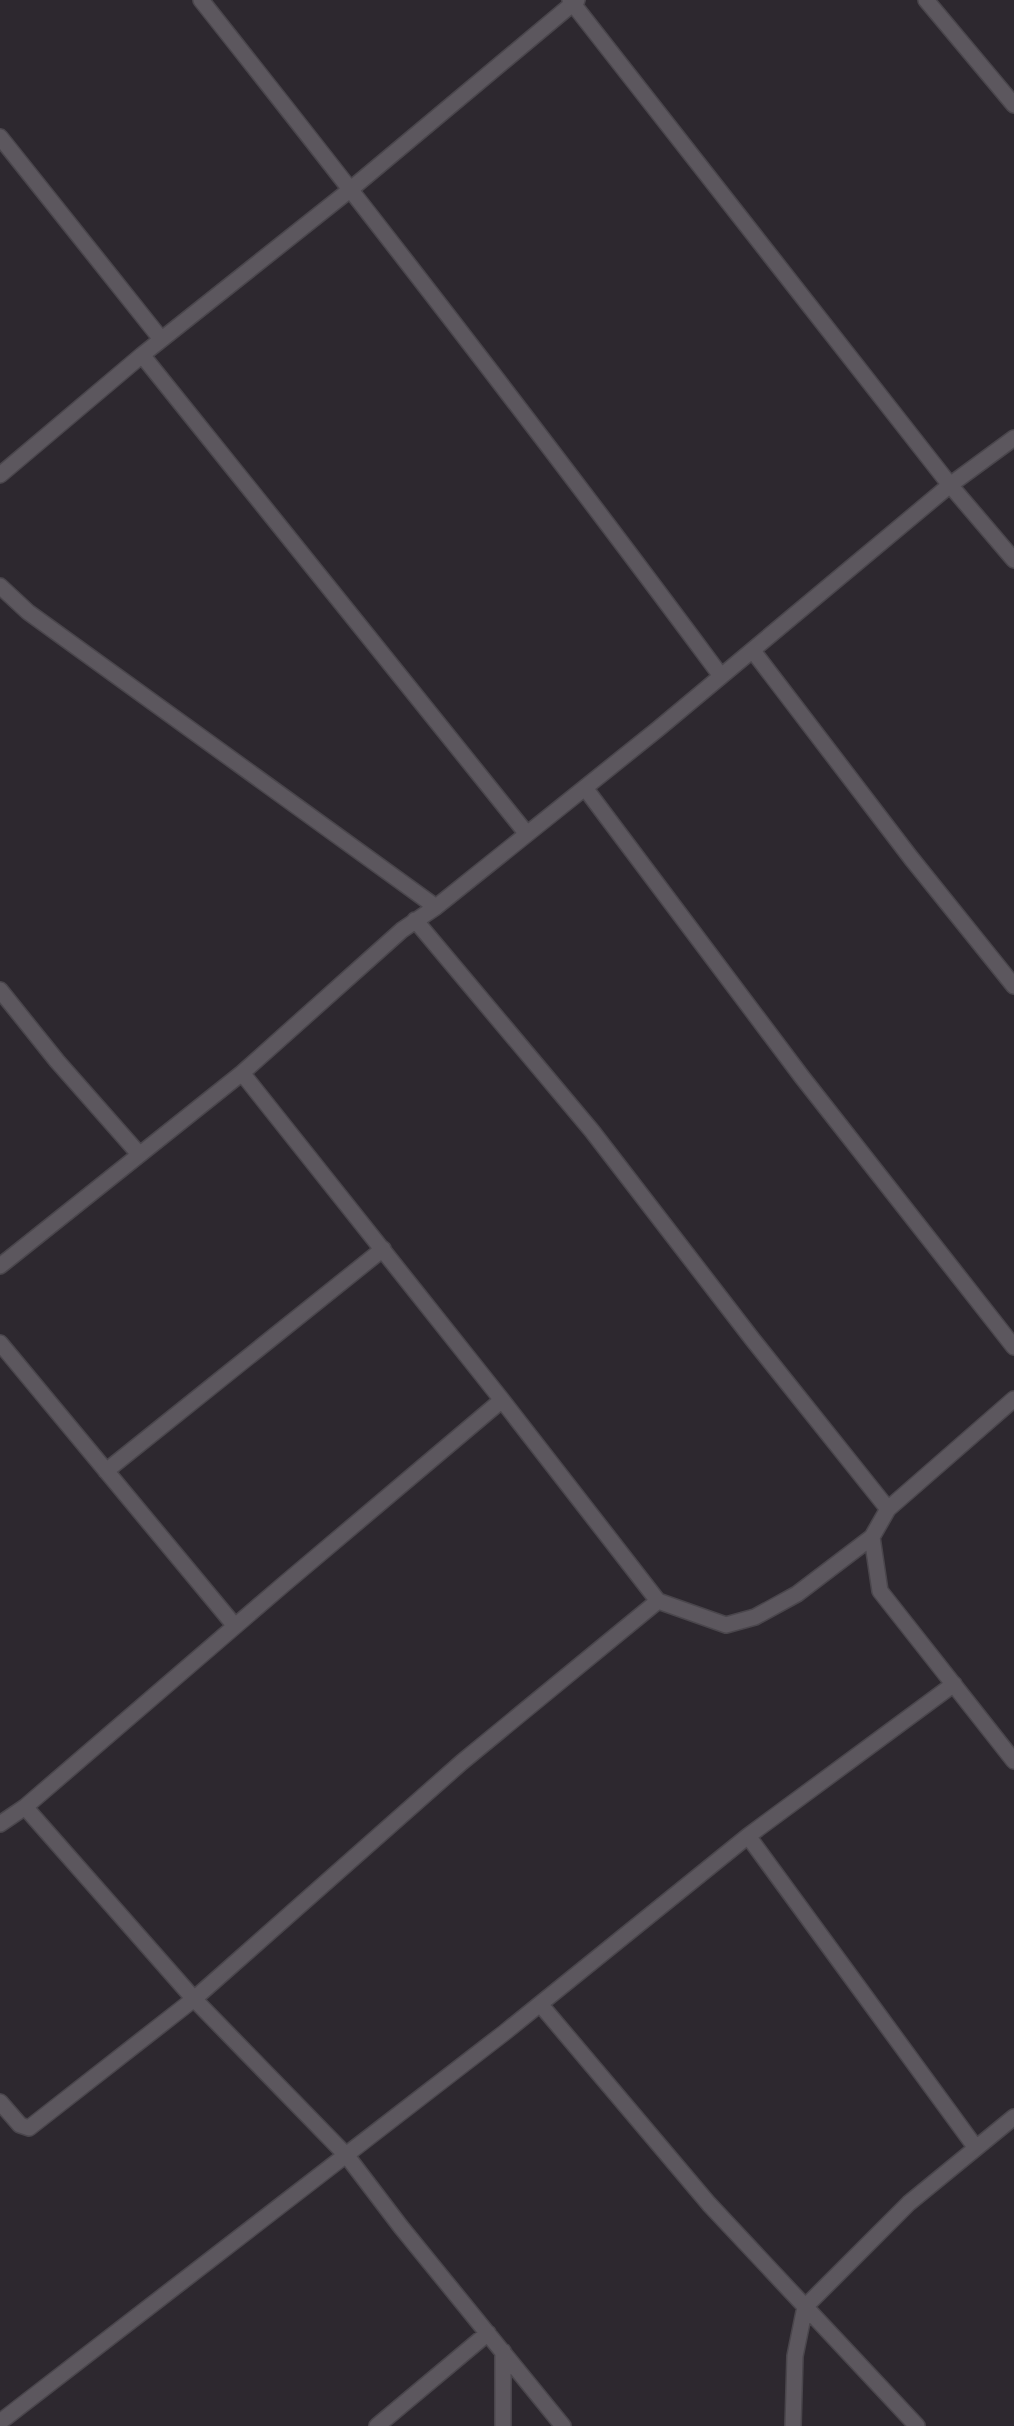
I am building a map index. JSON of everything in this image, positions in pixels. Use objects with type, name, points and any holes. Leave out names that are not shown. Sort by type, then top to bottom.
[{"type":"street","points":[[201,0],[351,189],[617,536],[721,676]]},
{"type":"street","points":[[926,0],[1014,106]]},
{"type":"street","points":[[0,475],[161,339],[351,189],[573,1],[950,485],[1014,560]]},
{"type":"street","points":[[0,137],[161,339]]},
{"type":"street","points":[[142,355],[527,834]]},
{"type":"street","points":[[0,1266],[138,1154],[242,1073],[415,920],[436,907],[585,788],[950,485],[1014,438]]},
{"type":"street","points":[[0,586],[28,612],[436,907]]},
{"type":"street","points":[[752,651],[911,858],[1014,986]]},
{"type":"street","points":[[585,788],[802,1077],[1014,1347]]},
{"type":"street","points":[[415,920],[592,1131],[753,1340],[888,1509]]},
{"type":"street","points":[[0,990],[57,1061],[138,1154]]},
{"type":"street","points":[[242,1073],[502,1400],[658,1601],[726,1625],[755,1617],[798,1594],[872,1537],[888,1509],[1014,1399]]},
{"type":"street","points":[[106,1471],[382,1249]]},
{"type":"street","points":[[0,1343],[235,1626]]},
{"type":"street","points":[[0,1824],[25,1806],[502,1400]]},
{"type":"street","points":[[872,1537],[880,1591],[1012,1753]]},
{"type":"street","points":[[0,2102],[20,2126],[30,2128],[194,2000],[462,1762],[658,1601]]},
{"type":"street","points":[[0,2422],[347,2156],[540,2004],[748,1836],[954,1684]]},
{"type":"street","points":[[25,1806],[194,2000],[347,2156],[563,2426]]},
{"type":"street","points":[[748,1836],[976,2148]]},
{"type":"street","points":[[540,2004],[708,2204],[916,2426]]},
{"type":"street","points":[[793,2426],[795,2356],[805,2307],[909,2203],[1014,2117]]},
{"type":"street","points":[[377,2426],[488,2333]]},
{"type":"street","points":[[502,2351],[503,2426]]}]
